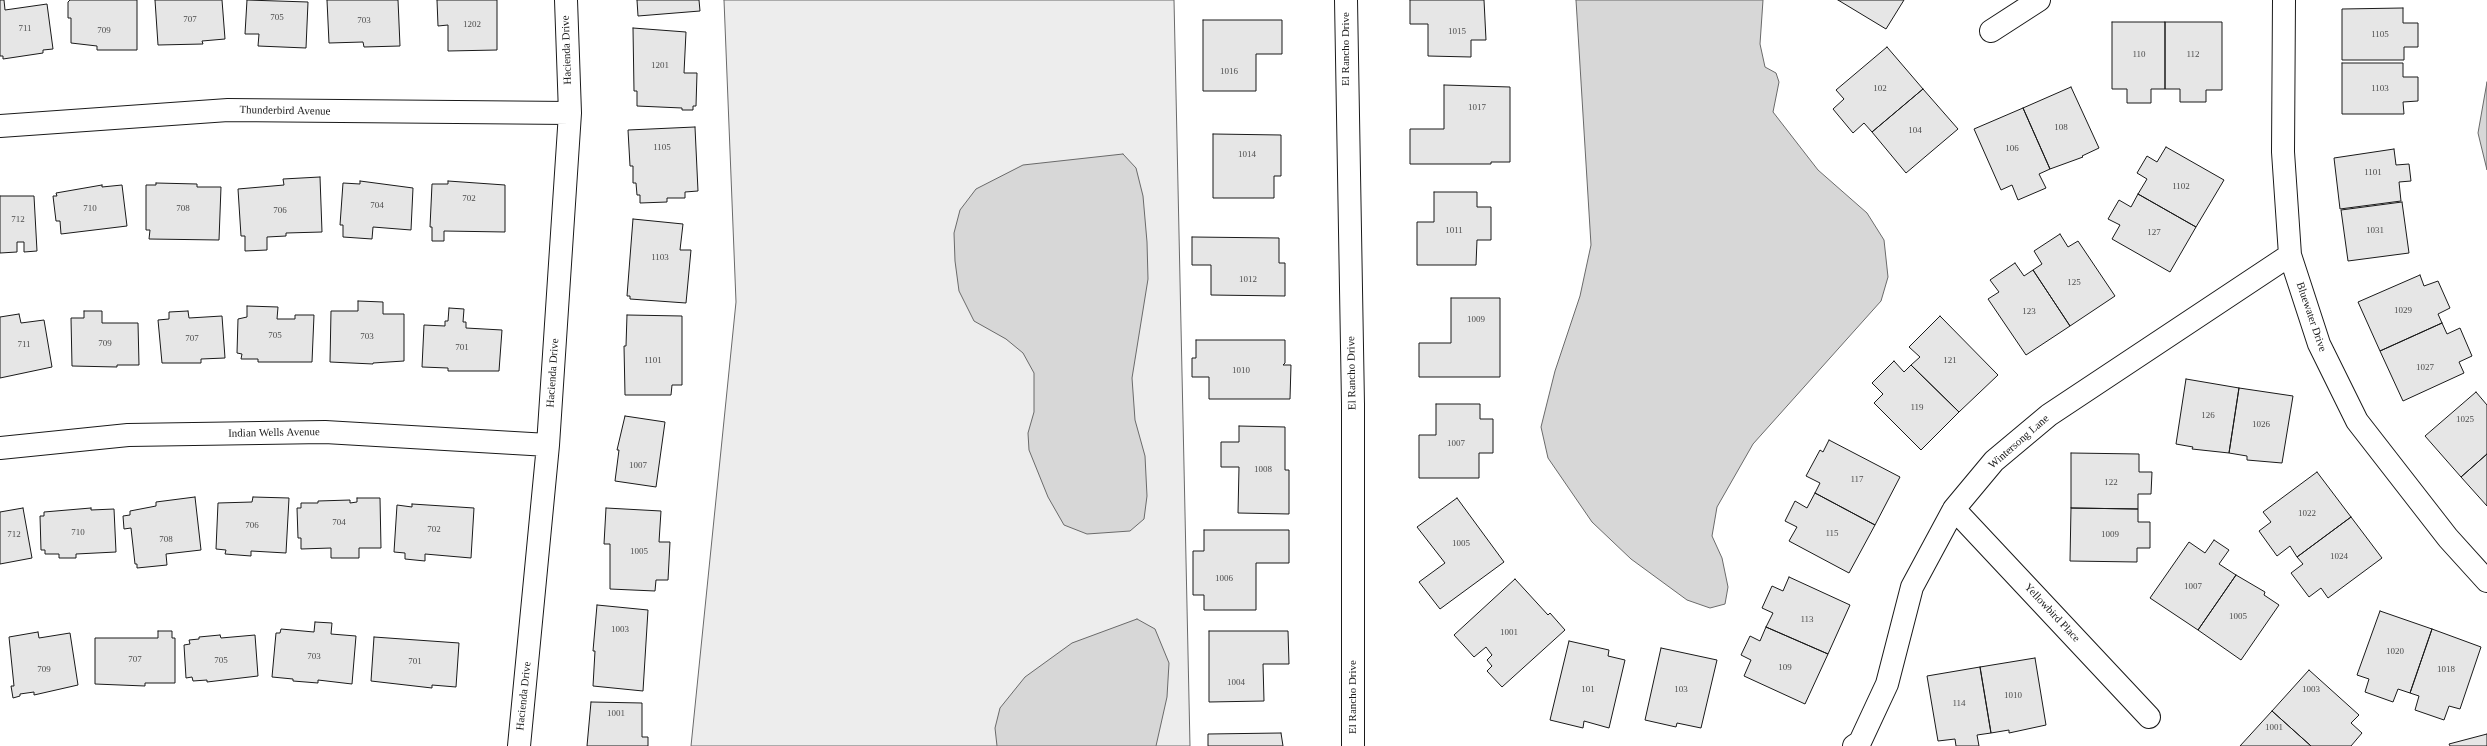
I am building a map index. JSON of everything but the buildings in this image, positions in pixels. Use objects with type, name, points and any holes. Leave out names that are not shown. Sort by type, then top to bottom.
[{"type":"street","name":"Hacienda Drive","points":[[519,746],[548,445],[570,113],[566,0]]},
{"type":"street","name":"El Rancho Drive","points":[[1346,0],[1353,404],[1353,746]]},
{"type":"street","points":[[1991,31],[2038,0]]},
{"type":"street","name":"Bluewater Drive","points":[[2284,0],[2283,152],[2290,255],[2319,344],[2357,421],[2448,538],[2487,581]]},
{"type":"street","name":"Thunderbird Avenue","points":[[0,126],[228,110],[570,113]]},
{"type":"street","name":"Wintersong Lane","points":[[1854,746],[1860,742],[1887,684],[1912,586],[1954,509],[1994,460],[2049,415],[2290,255]]},
{"type":"street","name":"Indian Wells Avenue","points":[[0,448],[128,435],[325,432],[548,445]]},
{"type":"street","name":"Yellowbird Place","points":[[1954,509],[2150,717]]},
{"type":"shaded area","points":[[724,0],[1174,0],[1190,746],[691,746],[736,302]]},
{"type":"shaded area","points":[[1576,0],[1763,0],[1760,44],[1765,67],[1776,73],[1779,82],[1773,112],[1818,170],[1867,213],[1884,240],[1888,277],[1881,301],[1753,444],[1717,507],[1712,536],[1722,558],[1728,587],[1725,604],[1710,608],[1687,600],[1631,559],[1592,522],[1548,458],[1541,427],[1555,371],[1580,296],[1591,245]]},
{"type":"shaded area","points":[[2487,82],[2487,170],[2478,133]]},
{"type":"shaded area","points":[[1123,154],[1136,168],[1143,196],[1147,242],[1148,279],[1132,378],[1135,420],[1145,456],[1147,496],[1144,519],[1130,531],[1087,534],[1064,525],[1048,497],[1029,450],[1028,433],[1034,412],[1034,373],[1023,353],[1006,339],[974,321],[959,291],[955,261],[954,233],[960,210],[976,189],[1023,165]]},
{"type":"shaded area","points":[[1137,619],[1155,629],[1169,663],[1167,697],[1156,746],[997,746],[995,728],[1000,708],[1025,677],[1072,643]]}]
